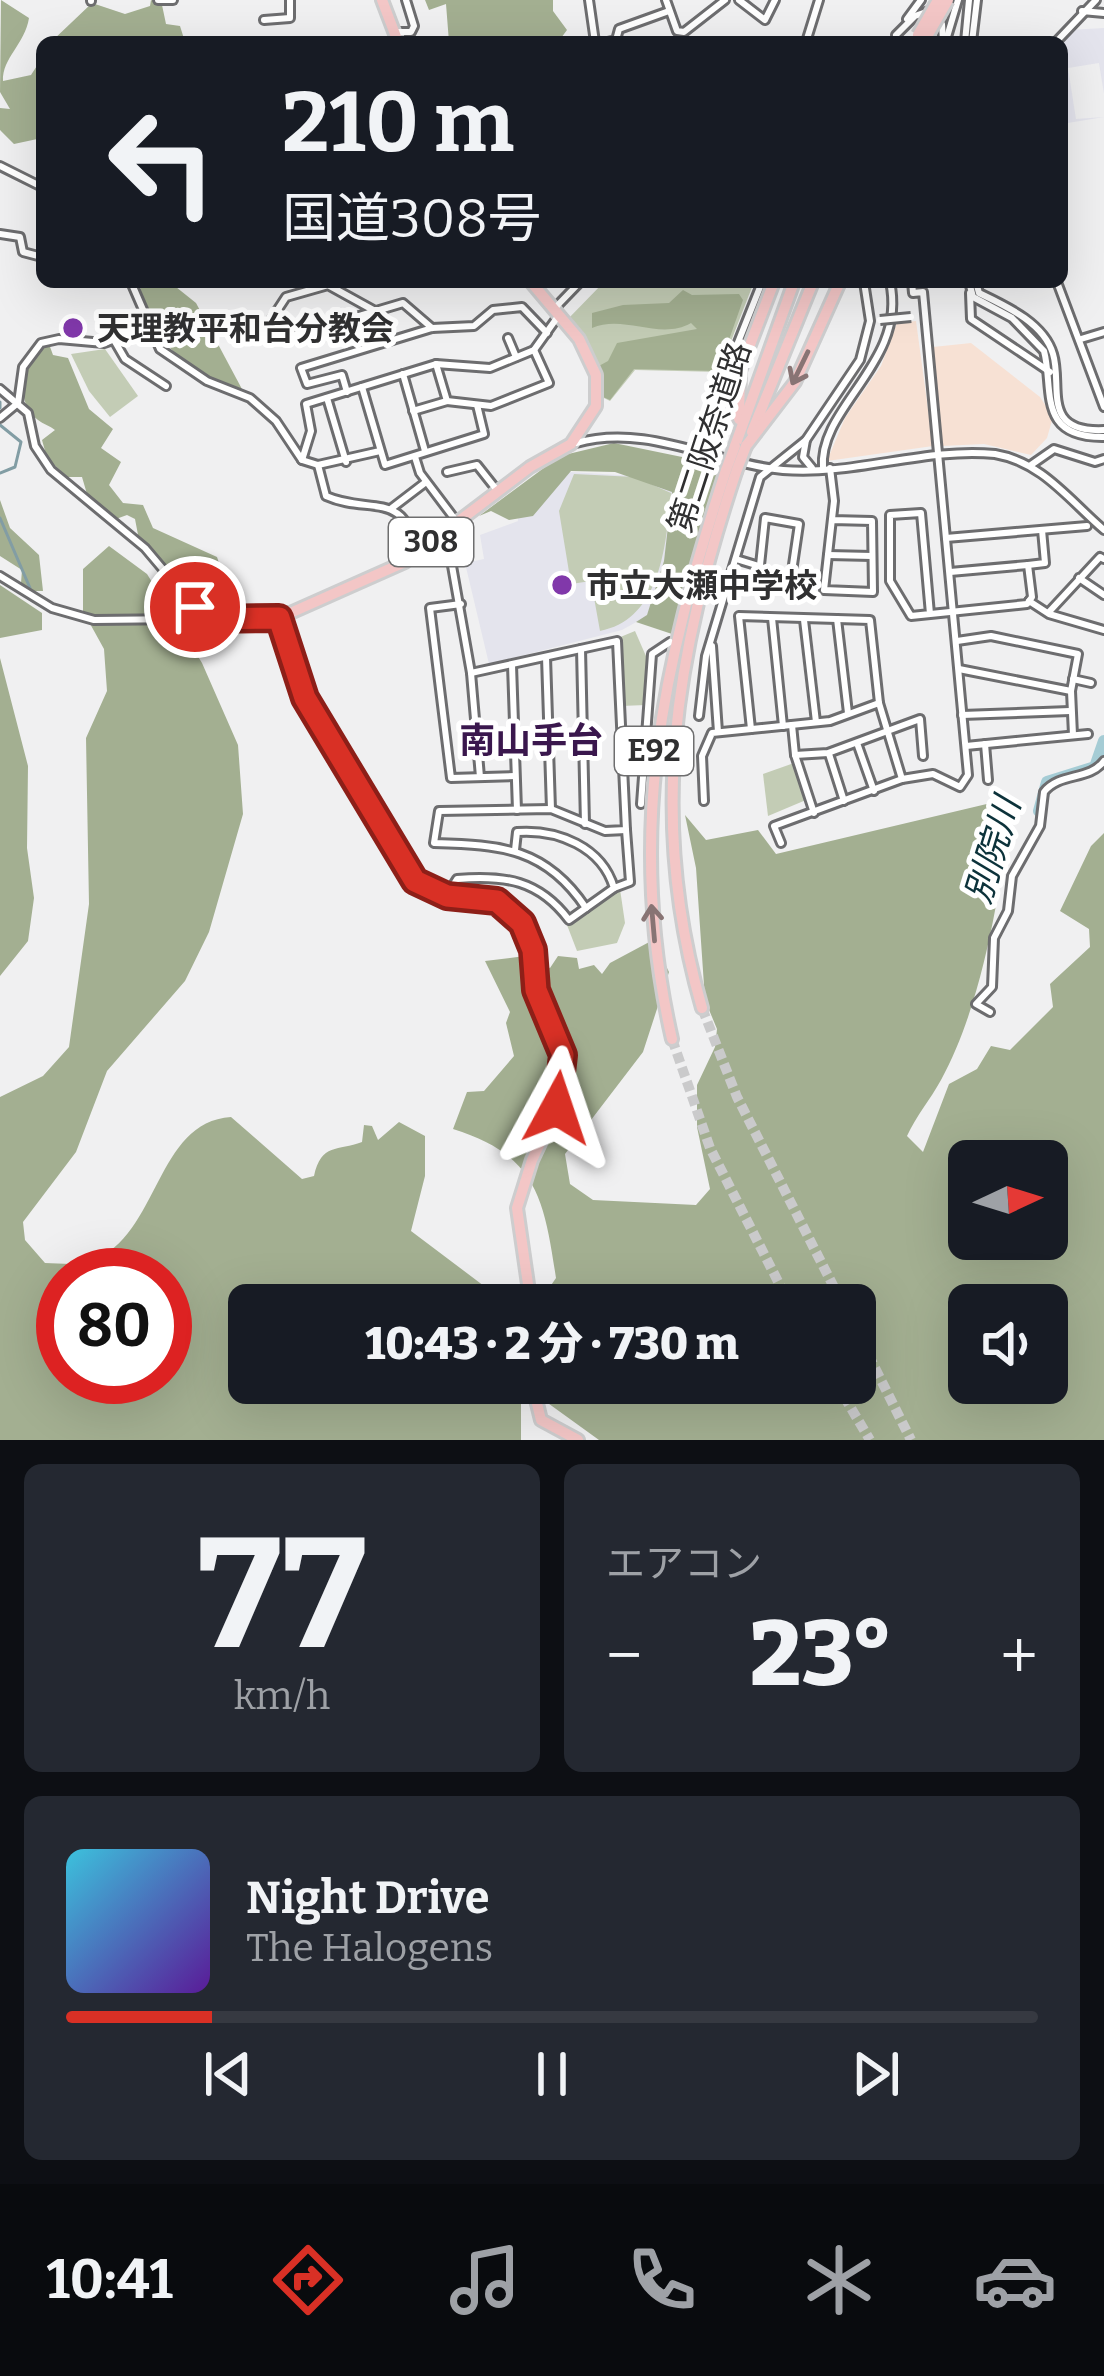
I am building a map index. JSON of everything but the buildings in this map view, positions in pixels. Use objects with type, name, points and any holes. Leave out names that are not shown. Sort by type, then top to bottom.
[{"type":"highway","points":[[382,0],[397,36]]},
{"type":"highway","points":[[922,36],[938,0]]},
{"type":"highway","points":[[923,36],[948,0]]},
{"type":"highway","points":[[536,288],[585,348],[599,386],[593,412],[571,444]]},
{"type":"highway","points":[[740,442],[740,371],[772,288]]},
{"type":"highway","name":"第二阪奈道路","points":[[672,1039],[652,920],[649,829],[654,755],[669,662],[792,288]]},
{"type":"highway","name":"第二阪奈道路","points":[[740,442],[810,288]]},
{"type":"highway","points":[[740,442],[795,382],[836,288]]},
{"type":"highway","name":"308","points":[[279,618],[384,574],[497,491],[571,444]]},
{"type":"highway","name":"第二阪奈道路","points":[[702,1008],[676,879],[673,740],[692,616],[731,471]]},
{"type":"highway","points":[[279,618],[305,698],[415,881],[447,896],[497,901],[517,916],[533,950],[538,996],[562,1047],[559,1102],[532,1160],[518,1208],[528,1284]]},
{"type":"highway","points":[[537,1404],[541,1420],[578,1440]]},
{"type":"street","points":[[158,0],[172,0]]},
{"type":"street","points":[[264,20],[290,18],[290,0]]},
{"type":"street","points":[[400,36],[414,26],[406,0]]},
{"type":"street","points":[[589,0],[594,36]]},
{"type":"street","points":[[666,0],[676,31],[683,32],[712,4],[725,0]]},
{"type":"street","points":[[739,0],[765,20],[775,0]]},
{"type":"street","points":[[808,36],[818,0]]},
{"type":"street","points":[[896,36],[921,0]]},
{"type":"street","points":[[946,36],[958,0]]},
{"type":"street","points":[[970,36],[973,0]]},
{"type":"street","points":[[1061,36],[1096,0]]},
{"type":"street","points":[[617,36],[619,29],[669,10]]},
{"type":"street","points":[[1082,10],[1104,14]]},
{"type":"street","points":[[897,36],[915,16],[929,11],[942,24],[943,36]]},
{"type":"street","points":[[0,166],[36,184]]},
{"type":"street","points":[[0,234],[20,237],[23,252],[36,255]]},
{"type":"street","points":[[133,288],[160,349],[191,371],[250,398],[276,421],[302,460],[318,465],[380,452]]},
{"type":"street","points":[[304,288],[305,292]]},
{"type":"street","points":[[318,288],[286,297],[271,317],[282,339],[403,302],[432,328]]},
{"type":"street","points":[[333,288],[375,311]]},
{"type":"street","points":[[302,460],[311,431],[307,404],[436,364],[486,369],[516,358],[534,350],[575,288]]},
{"type":"street","points":[[714,454],[730,360],[760,288]]},
{"type":"street","points":[[699,716],[712,635],[767,467],[806,440],[860,359],[875,320],[866,288]]},
{"type":"street","points":[[832,520],[872,521],[873,592],[824,590],[832,520],[822,468],[832,433],[890,328],[890,288]]},
{"type":"street","points":[[781,844],[774,826],[902,779],[933,774],[960,787],[968,775],[923,292],[913,293],[913,288]]},
{"type":"street","points":[[971,288],[971,319],[1049,372]]},
{"type":"street","points":[[976,288],[1013,309],[1035,330],[1053,352],[1049,372]]},
{"type":"street","points":[[1060,288],[1104,406]]},
{"type":"street","points":[[970,293],[1022,326],[1044,351],[1060,411],[1104,433]]},
{"type":"street","points":[[346,392],[342,375],[307,384],[301,368],[432,328],[474,326],[493,310],[522,307],[547,333]]},
{"type":"street","points":[[875,320],[925,315]]},
{"type":"street","points":[[0,418],[18,403],[23,368],[41,343],[114,340],[148,328]]},
{"type":"street","points":[[1082,339],[1104,332]]},
{"type":"street","points":[[508,338],[516,358]]},
{"type":"street","points":[[114,340],[125,359],[166,386]]},
{"type":"street","points":[[413,411],[447,400],[497,405],[549,383],[534,350]]},
{"type":"street","points":[[436,364],[447,400]]},
{"type":"street","points":[[404,374],[425,453]]},
{"type":"street","points":[[362,387],[385,465],[484,434],[477,405]]},
{"type":"street","points":[[0,389],[34,422],[35,446],[51,470],[145,548],[206,619]]},
{"type":"street","points":[[327,398],[346,462]]},
{"type":"street","points":[[571,444],[626,436],[767,467],[822,468],[982,453],[1031,465],[1104,530]]},
{"type":"street","points":[[806,440],[803,457],[822,468]]},
{"type":"street","points":[[1031,465],[1054,448],[1095,461],[1104,459]]},
{"type":"street","points":[[415,457],[426,482],[458,522]]},
{"type":"street","points":[[318,465],[326,496],[392,508],[410,524],[416,554]]},
{"type":"street","points":[[447,472],[477,465],[497,491]]},
{"type":"street","points":[[392,508],[426,482]]},
{"type":"street","points":[[930,614],[921,513],[890,515],[890,580],[911,616],[930,614],[1029,601],[1048,613],[1104,630]]},
{"type":"street","points":[[764,518],[798,522],[793,583],[758,584],[759,566],[764,518]]},
{"type":"street","points":[[946,538],[1087,526]]},
{"type":"street","points":[[950,572],[1045,562],[1042,530]]},
{"type":"street","points":[[446,532],[471,674],[480,777]]},
{"type":"street","points":[[828,554],[872,556]]},
{"type":"street","points":[[1048,613],[1100,556],[1104,559]]},
{"type":"street","points":[[736,559],[759,566]]},
{"type":"street","points":[[1028,565],[1029,601]]},
{"type":"street","points":[[0,576],[52,608],[82,617],[279,618]]},
{"type":"street","points":[[1079,578],[1104,595]]},
{"type":"street","points":[[461,604],[430,608],[451,778],[515,776]]},
{"type":"street","points":[[752,729],[739,616],[870,620],[878,704],[902,779]]},
{"type":"street","points":[[772,618],[788,725],[814,813]]},
{"type":"street","points":[[837,619],[848,713]]},
{"type":"street","points":[[804,620],[816,722]]},
{"type":"street","points":[[697,634],[712,635]]},
{"type":"street","points":[[712,635],[718,732]]},
{"type":"street","points":[[957,641],[991,637],[1078,654],[1071,691],[1073,735]]},
{"type":"street","points":[[447,896],[457,879],[510,878],[540,890],[568,920],[630,882],[617,641],[471,674]]},
{"type":"street","points":[[641,804],[652,654],[670,642]]},
{"type":"street","points":[[580,650],[585,824]]},
{"type":"street","points":[[546,657],[550,809]]},
{"type":"street","points":[[512,665],[517,810]]},
{"type":"street","points":[[959,669],[1071,691]]},
{"type":"street","points":[[1073,679],[1091,683]]},
{"type":"street","points":[[704,801],[704,745],[718,732],[816,722],[878,704]]},
{"type":"street","points":[[962,715],[1070,711]]},
{"type":"street","points":[[795,755],[828,753],[920,719],[923,756]]},
{"type":"street","points":[[965,746],[1088,734]]},
{"type":"street","points":[[857,743],[874,791]]},
{"type":"street","points":[[985,744],[988,780]]},
{"type":"street","points":[[828,753],[844,801]]},
{"type":"street","points":[[990,1012],[976,1004],[992,987],[994,938],[1008,910],[1012,876],[1040,826],[1047,787],[1094,772],[1104,761]]},
{"type":"street","points":[[586,908],[564,874],[515,850],[434,843],[439,811],[550,809],[585,824],[626,830]]},
{"type":"street","points":[[515,850],[518,832],[542,830],[596,854],[614,888]]},
{"type":"shaded area","points":[[1104,28],[1104,94],[1099,63],[1068,68],[1068,30]]},
{"type":"shaded area","points":[[1068,68],[1076,119],[1104,117],[1068,123]]},
{"type":"shaded area","points":[[916,321],[933,446],[827,461],[845,418],[881,366],[897,323]]},
{"type":"shaded area","points":[[971,343],[1040,397],[1053,417],[1047,438],[1031,455],[984,444],[942,446],[933,347]]},
{"type":"shaded area","name":"市立大瀬中学校","points":[[570,472],[635,476],[673,492],[664,561],[647,616],[622,630],[489,664],[465,563],[484,559],[480,535],[518,521],[516,498]]},
{"type":"green space","points":[[1,0],[29,18],[3,81],[31,75],[36,67],[36,139],[14,144],[0,130],[0,108],[10,109],[0,92]]},
{"type":"green space","points":[[151,0],[162,5],[166,24],[180,26],[183,36],[57,36],[92,3],[125,14],[150,6]]},
{"type":"green space","points":[[425,0],[553,0],[553,11],[567,30],[562,36],[449,36],[446,4],[429,10]]},
{"type":"green space","points":[[177,288],[196,303],[243,391],[206,375],[177,354],[154,327],[139,291]]},
{"type":"green space","points":[[598,288],[752,288],[719,372],[635,370],[610,401],[602,397],[596,365],[567,320]]},
{"type":"green space","points":[[683,290],[692,295],[739,294],[743,300],[718,371],[634,369],[610,400],[603,397],[597,367],[608,361],[617,343],[697,329],[691,323],[667,329],[617,324],[592,328],[592,313],[623,305],[669,303]]},
{"type":"green space","points":[[49,344],[53,355],[68,358],[89,409],[113,429],[101,448],[121,462],[109,485],[123,503],[143,505],[153,528],[217,557],[222,572],[214,578],[218,594],[212,602],[214,607],[231,608],[232,615],[202,610],[139,540],[135,519],[127,515],[116,519],[87,494],[82,477],[67,477],[47,458],[42,440],[55,430],[30,412],[23,391],[27,368]]},
{"type":"green space","points":[[105,349],[138,396],[110,417],[89,391],[71,354]]},
{"type":"green space","points":[[614,443],[721,465],[672,634],[636,622],[647,615],[664,561],[672,492],[615,472],[571,471],[533,516],[509,520],[491,511],[479,516],[560,456]]},
{"type":"green space","points":[[574,474],[635,477],[671,493],[662,556],[648,596],[620,624],[600,631],[591,581],[571,584],[559,511]]},
{"type":"green space","points":[[0,500],[10,528],[39,555],[43,591],[29,591],[21,583],[22,570],[0,556]]},
{"type":"green space","points":[[109,546],[147,574],[202,663],[238,745],[243,814],[209,932],[185,981],[107,1071],[76,1152],[23,1222],[25,1240],[36,1253],[36,1404],[192,1404],[192,1248],[114,1248],[132,1228],[187,1138],[206,1124],[231,1117],[302,1179],[314,1176],[326,1153],[362,1142],[364,1125],[372,1126],[378,1140],[399,1122],[425,1136],[425,1176],[411,1231],[481,1284],[228,1284],[228,1404],[521,1404],[521,1440],[0,1440],[0,1097],[43,1076],[69,1047],[89,904],[86,738],[107,691],[104,649],[83,611],[83,569]]},
{"type":"green space","points":[[0,585],[42,613],[42,630],[0,638]]},
{"type":"green space","points":[[635,631],[649,663],[646,705],[621,706],[618,638]]},
{"type":"green space","points":[[0,658],[28,766],[27,848],[34,898],[28,941],[0,976]]},
{"type":"green space","points":[[794,763],[806,800],[768,816],[763,774]]},
{"type":"green space","points":[[1012,798],[996,906],[969,1015],[941,1080],[907,1136],[923,1152],[949,1084],[977,1069],[991,1046],[1010,1050],[1053,1007],[1050,984],[1090,947],[1089,929],[1060,911],[1091,846],[1104,833],[1104,1440],[599,1440],[549,1404],[876,1404],[876,1284],[552,1284],[556,1278],[547,1225],[532,1184],[503,1152],[453,1129],[467,1092],[484,1091],[514,1056],[506,1023],[510,1012],[485,961],[525,956],[536,984],[540,964],[550,968],[558,956],[577,958],[579,969],[594,965],[602,974],[610,963],[653,940],[669,972],[643,1052],[565,1154],[570,1184],[593,1200],[696,1205],[710,1189],[697,1127],[697,1085],[715,1047],[717,1029],[705,1000],[696,868],[685,815],[706,840],[758,830],[776,854]]},
{"type":"green space","points":[[620,889],[625,923],[617,943],[577,951],[567,925]]},
{"type":"waterway","name":"別院川","points":[[982,300],[1014,315],[1048,351],[1049,383]]},
{"type":"waterway","points":[[0,402],[0,408]]},
{"type":"waterway","points":[[0,425],[21,442],[15,467],[0,473]]},
{"type":"waterway","points":[[0,518],[30,588]]},
{"type":"waterway","name":"別院川","points":[[1039,811],[1047,782],[1095,767],[1104,741]]},
{"type":"waterway","name":"別院川","points":[[1037,825],[1039,811]]},
{"type":"waterway","name":"別院川","points":[[1008,883],[1021,854]]},
{"type":"waterway","name":"別院川","points":[[993,934],[1005,910]]},
{"type":"tunnel","points":[[702,1008],[737,1097],[832,1284]]},
{"type":"tunnel","points":[[672,1039],[710,1148],[779,1284]]},
{"type":"tunnel","points":[[876,1370],[911,1440]]},
{"type":"tunnel","points":[[849,1404],[870,1440]]},
{"type":"place","name":"天理教平和台分教会","points":[[73,328]]},
{"type":"place","name":"市立大瀬中学校","points":[[562,585]]},
{"type":"district","name":"南山手台","points":[[531,740]]},
{"type":"route","points":[[195,607],[206,619],[279,618],[305,698],[415,881],[447,896],[497,901],[517,916],[533,950],[538,996],[562,1047],[564,1072],[557,1108]]}]
